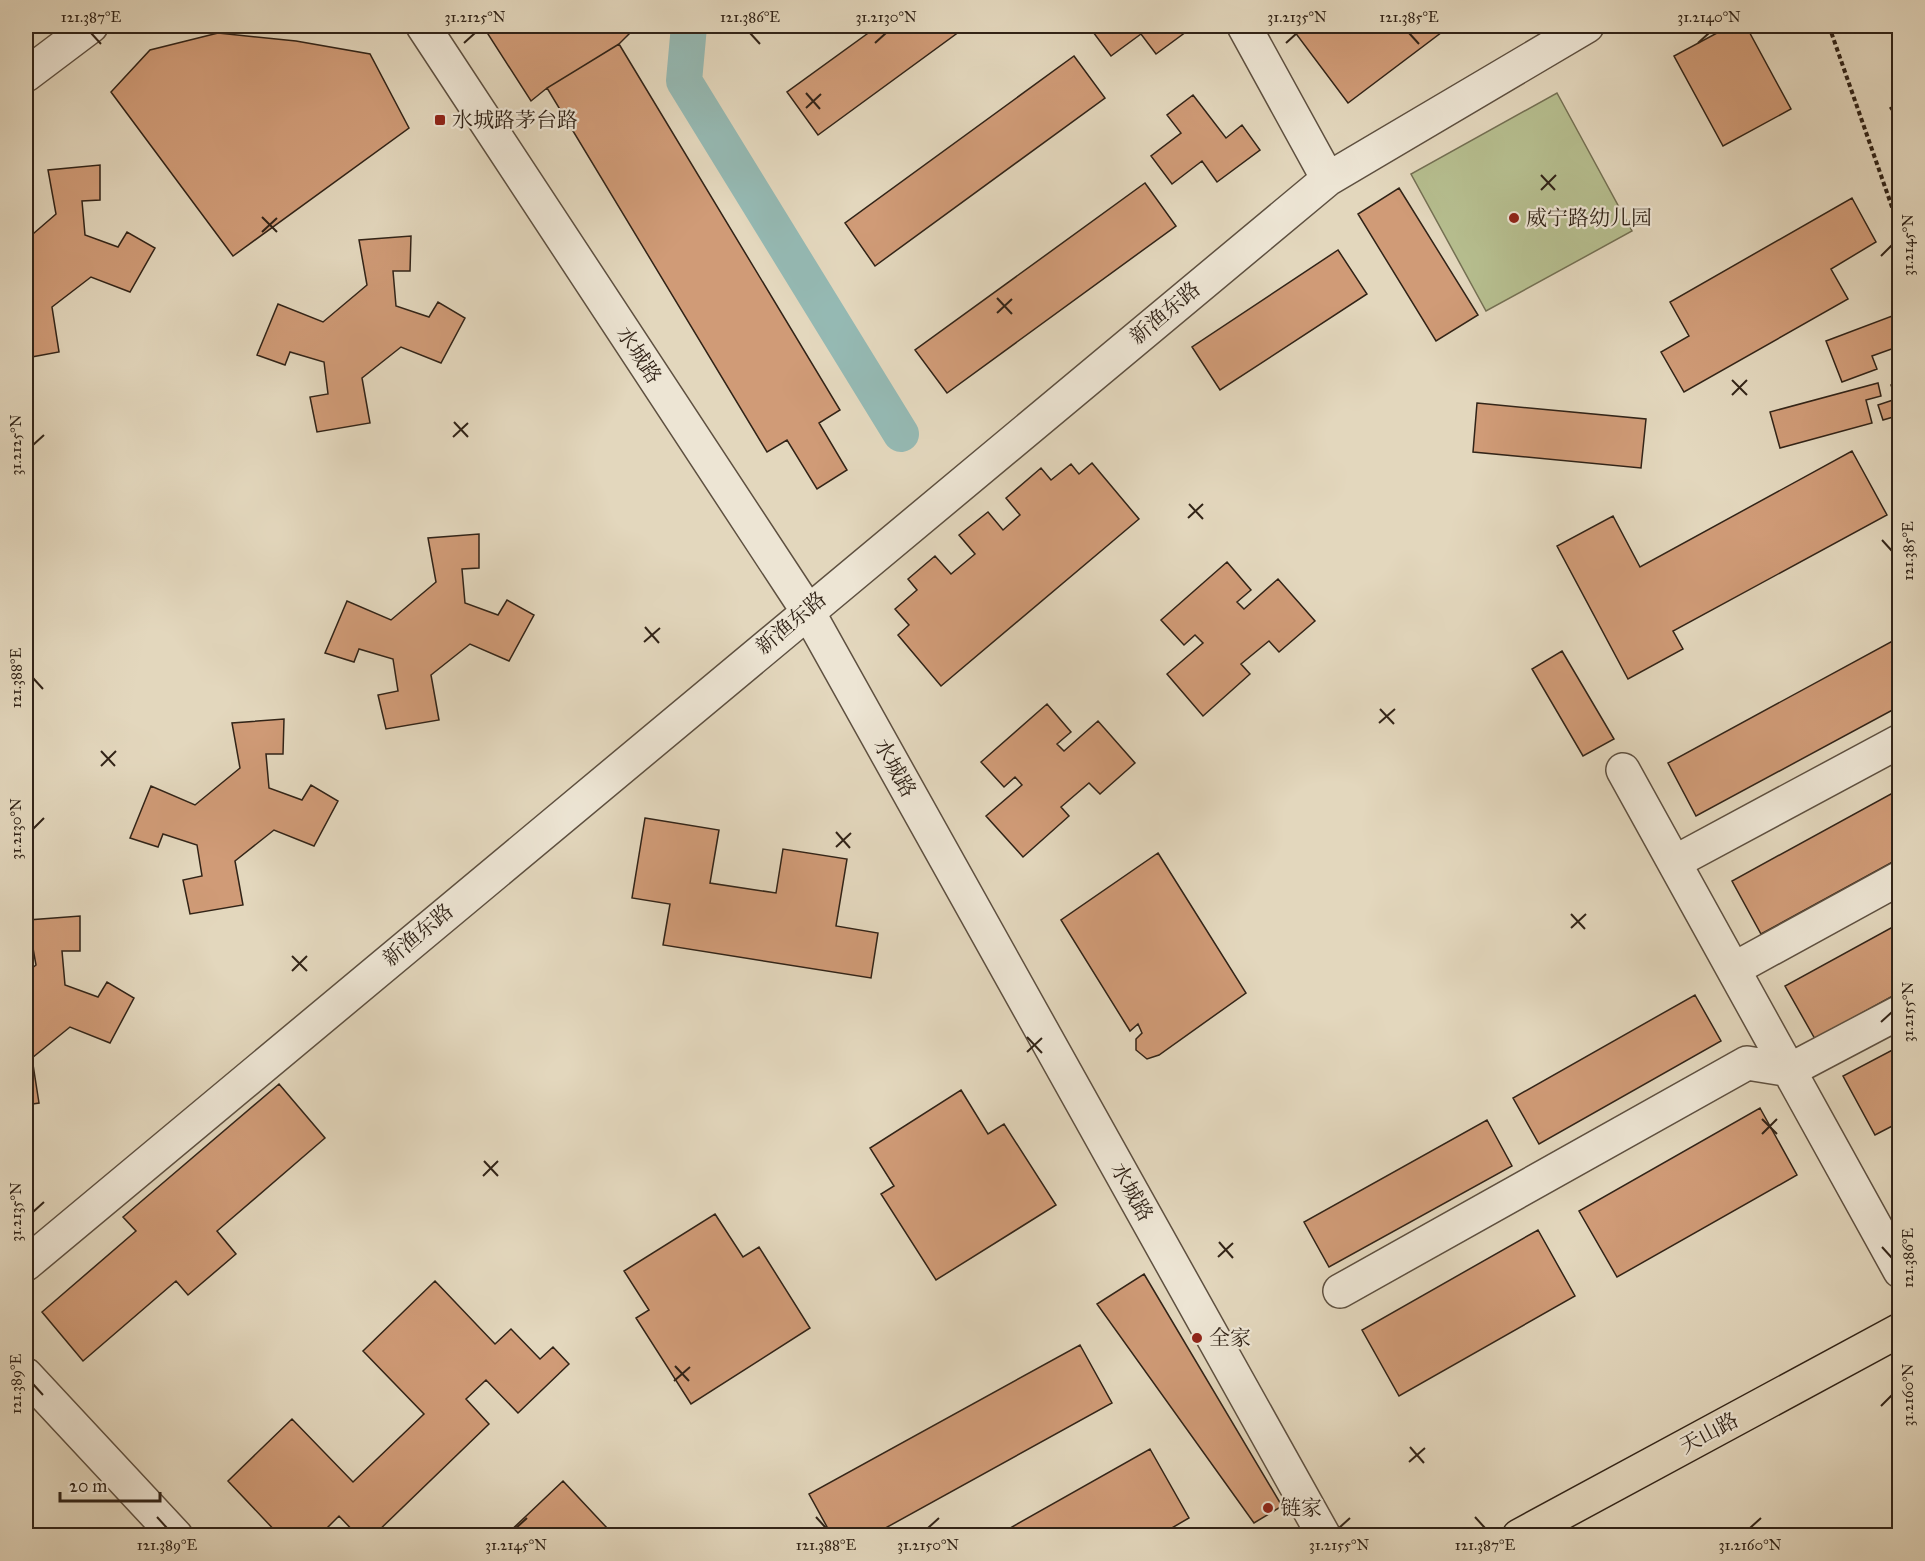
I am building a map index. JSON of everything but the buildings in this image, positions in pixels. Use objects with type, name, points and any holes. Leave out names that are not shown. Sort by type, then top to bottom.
[{"type":"main road","name":"天山路","points":[[1519,1536],[1899,1330]]},
{"type":"street","points":[[26,75],[91,26]]},
{"type":"street","name":"水城路","points":[[423,26],[807,610],[1324,1536]]},
{"type":"street","points":[[1244,26],[1328,179]]},
{"type":"street","name":"新渔东路","points":[[26,1264],[807,610],[1328,179],[1587,26]]},
{"type":"street","points":[[1675,862],[1899,741]]},
{"type":"street","points":[[1623,770],[1899,1271]]},
{"type":"street","points":[[1734,969],[1899,878]]},
{"type":"street","points":[[1340,1291],[1747,1063],[1790,1070],[1899,1012]]},
{"type":"street","points":[[26,1375],[176,1536]]},
{"type":"path","points":[[1829,26],[1899,230]]},
{"type":"green space","points":[[1557,93],[1632,231],[1486,311],[1411,174]]},
{"type":"waterway","points":[[689,26],[684,81],[901,434]]},
{"type":"place","name":"水城路茅台路","points":[[440,120]]},
{"type":"place","name":"威宁路幼儿园","points":[[1514,218]]},
{"type":"place","name":"全家","points":[[1197,1338]]},
{"type":"place","name":"链家","points":[[1268,1508]]}]
